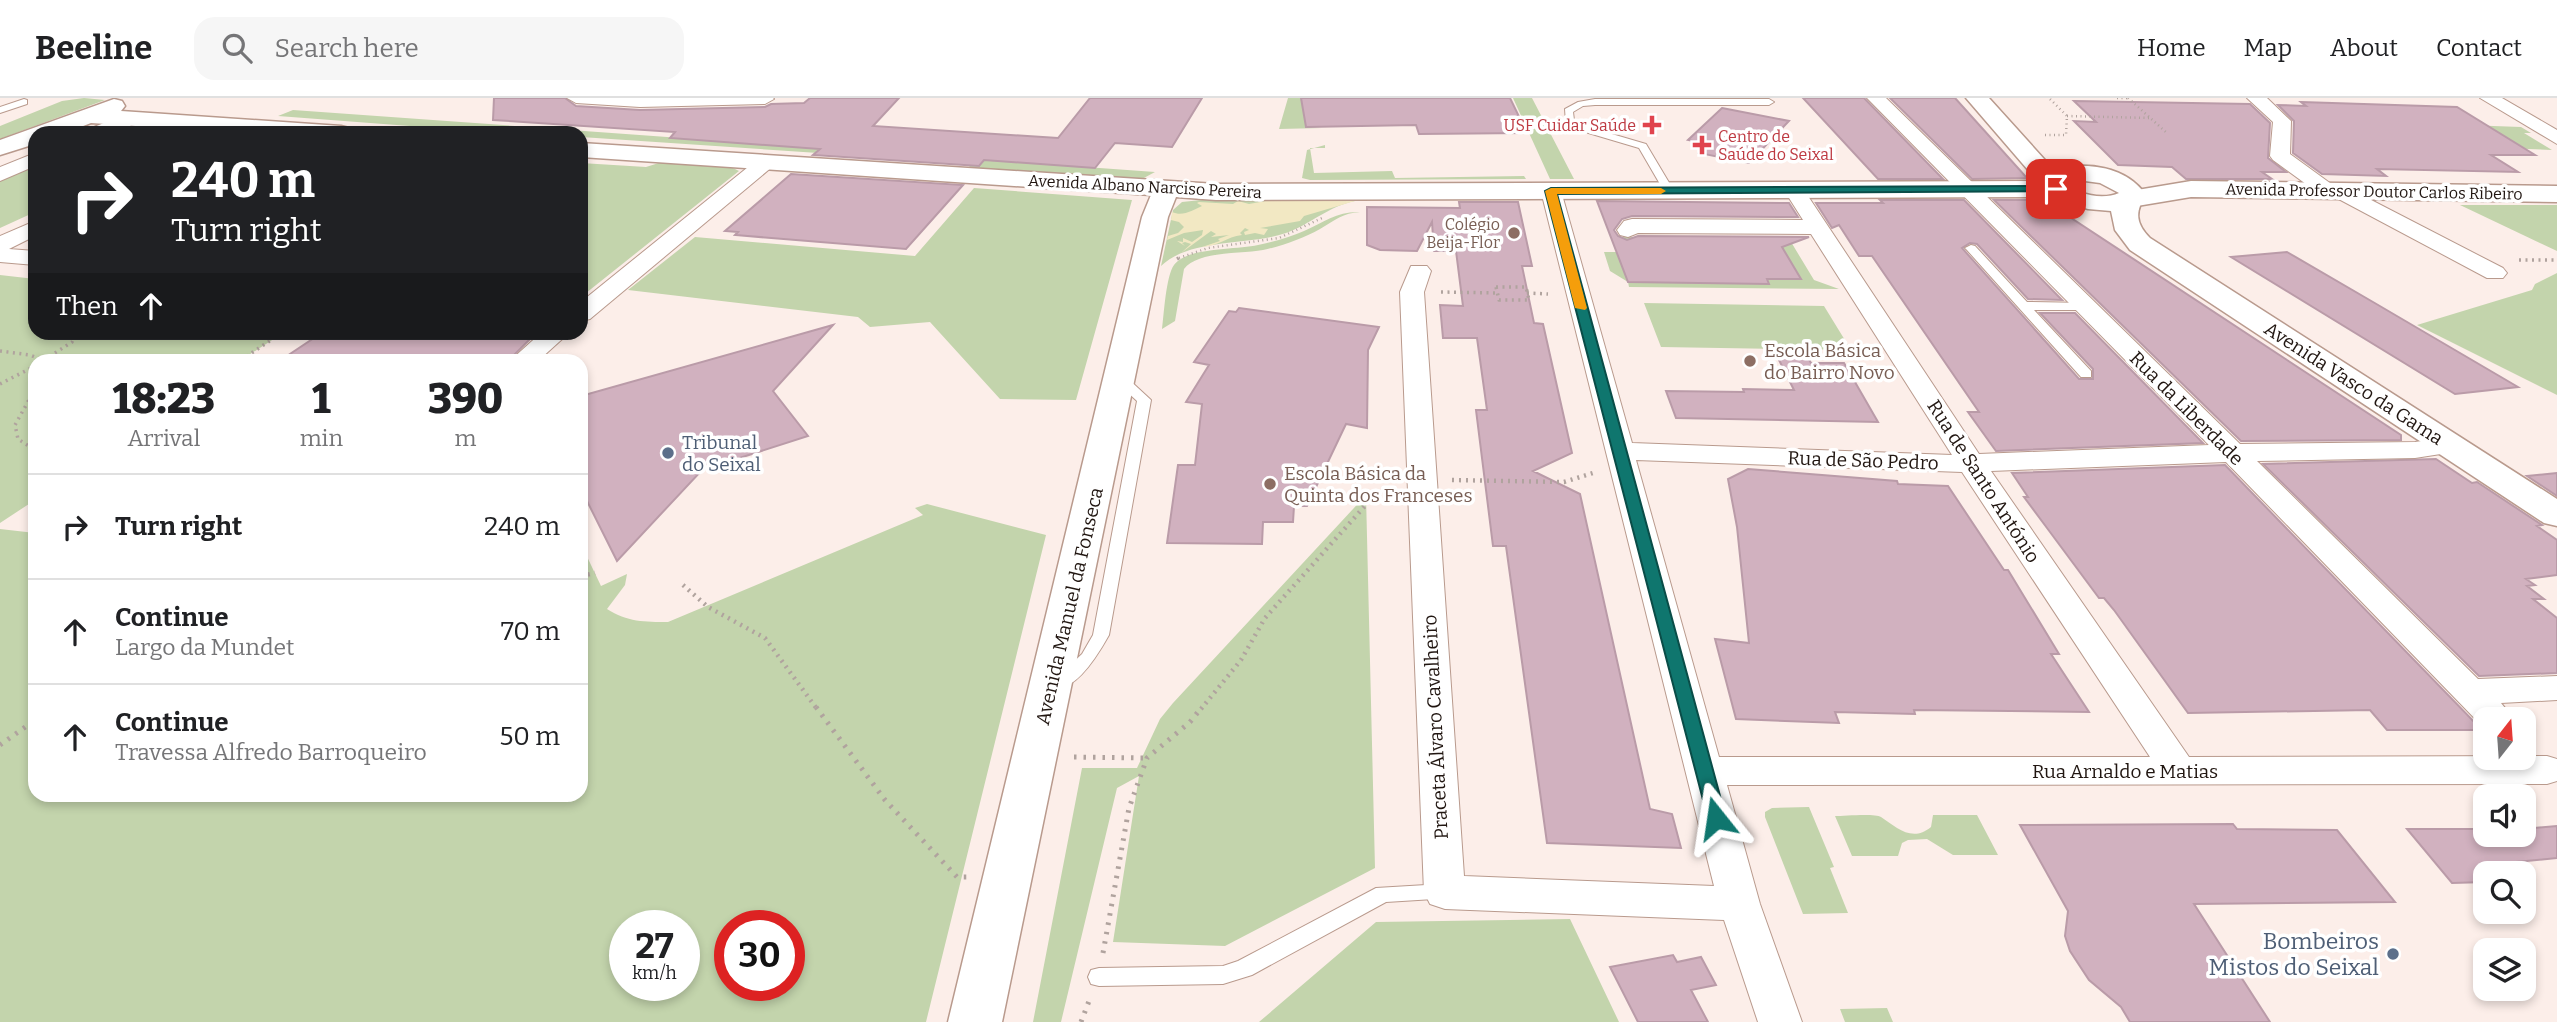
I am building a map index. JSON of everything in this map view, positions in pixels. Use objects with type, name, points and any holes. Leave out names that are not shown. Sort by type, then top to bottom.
[{"type":"street","points":[[576,98],[640,102],[765,100]]},
{"type":"street","name":"Rua da Liberdade","points":[[1876,98],[2484,707]]},
{"type":"street","name":"Avenida Vasco da Gama","points":[[1977,98],[2056,188],[2115,231],[2557,515]]},
{"type":"street","points":[[1998,98],[2058,159],[2128,187],[2133,195],[2129,200]]},
{"type":"street","points":[[2256,98],[2281,119],[2283,124],[2279,148],[2283,160],[2333,191],[2495,273]]},
{"type":"street","points":[[2489,98],[2557,138]]},
{"type":"street","points":[[65,126],[113,118],[234,126]]},
{"type":"street","points":[[0,148],[28,138]]},
{"type":"street","name":"Avenida Albano Narciso Pereira","points":[[588,150],[1166,190],[1363,192],[2056,188]]},
{"type":"street","points":[[0,175],[28,162]]},
{"type":"street","points":[[588,307],[765,163]]},
{"type":"street","points":[[2067,174],[2097,176],[2191,189],[2113,203],[2090,202],[2056,188],[2053,178],[2067,174]]},
{"type":"street","name":"Avenida Professor Doutor Carlos Ribeiro","points":[[2191,189],[2557,194]]},
{"type":"street","name":"Avenida Manuel da Fonseca","points":[[975,1022],[1155,217],[1166,190]]},
{"type":"street","name":"Rua de Santo António","points":[[1794,190],[1970,463],[2178,770]]},
{"type":"street","points":[[1551,191],[1739,904],[1780,1022]]},
{"type":"street","name":"Avenida Vasco da Gama","points":[[2129,200],[2123,212],[2125,225],[2134,238],[2150,251]]},
{"type":"street","points":[[1628,230],[1632,226],[1816,227]]},
{"type":"street","points":[[0,245],[28,231]]},
{"type":"street","points":[[0,255],[28,257]]},
{"type":"street","name":"Praceta Álvaro Cavalheiro","points":[[1415,281],[1420,479],[1446,892]]},
{"type":"street","points":[[531,354],[548,340]]},
{"type":"street","name":"Rua de São Pedro","points":[[1618,450],[1970,463],[2233,453],[2416,450],[2450,446]]},
{"type":"street","points":[[2468,692],[2557,688]]},
{"type":"street","name":"Rua Arnaldo e Matias","points":[[1703,772],[2542,765]]},
{"type":"street","points":[[1446,892],[1739,904]]},
{"type":"lane","points":[[1630,101],[1690,113]]},
{"type":"lane","points":[[1669,191],[1643,146],[1578,127],[1567,116],[1573,107],[1581,104],[1630,101],[1769,102]]},
{"type":"lane","points":[[0,110],[24,102]]},
{"type":"lane","points":[[1971,248],[2086,374]]},
{"type":"lane","points":[[2024,306],[2083,306]]},
{"type":"lane","points":[[1099,976],[1223,975],[1244,969],[1383,894],[1446,892]]},
{"type":"path","points":[[2049,98],[2067,116],[2151,118]]},
{"type":"path","points":[[2117,98],[2128,98],[2167,133]]},
{"type":"path","points":[[2032,134],[2066,135],[2067,116]]},
{"type":"path","points":[[1169,264],[1193,251],[1267,241],[1307,227],[1360,198],[1363,192]]},
{"type":"path","points":[[1415,281],[1498,293]]},
{"type":"path","points":[[1496,287],[1526,287],[1529,300],[1499,300],[1498,293],[1496,287]]},
{"type":"path","points":[[53,354],[73,340]]},
{"type":"path","points":[[250,354],[271,340]]},
{"type":"path","points":[[0,351],[28,355]]},
{"type":"path","points":[[0,384],[28,370]]},
{"type":"path","points":[[28,402],[15,425],[18,439],[28,445]]},
{"type":"path","points":[[1081,1022],[1099,976],[1129,808],[1147,758],[1190,722],[1241,660],[1265,618],[1372,498],[1403,481],[1420,479],[1564,482]]},
{"type":"path","points":[[588,575],[596,573]]},
{"type":"path","points":[[682,585],[708,607],[765,638],[885,800],[957,877],[1008,878]]},
{"type":"path","points":[[0,745],[28,725]]},
{"type":"path","points":[[1035,756],[1147,758]]},
{"type":"green space","points":[[84,98],[105,100],[35,126],[28,126],[28,129],[0,139],[0,126],[62,101]]},
{"type":"green space","points":[[1288,98],[1301,98],[1306,127],[1322,128],[1279,129]]},
{"type":"green space","points":[[1513,98],[1532,98],[1574,179],[1550,179]]},
{"type":"green space","points":[[293,110],[515,126],[410,126],[278,116]]},
{"type":"green space","points":[[2411,123],[2521,127],[2531,133],[2524,133],[2552,150],[2446,146]]},
{"type":"green space","points":[[588,131],[1155,172],[1142,179],[1130,179],[970,168],[968,163],[588,137]]},
{"type":"green space","points":[[1310,149],[1314,173],[1392,171],[1395,178],[1524,176],[1526,179],[1310,180],[1302,178],[1307,150]]},
{"type":"green space","points":[[662,162],[731,167],[739,171],[588,291],[588,163],[646,167]]},
{"type":"green space","points":[[28,167],[28,215],[0,228],[0,180]]},
{"type":"green space","points":[[974,188],[1132,200],[1076,400],[1000,399],[930,322],[870,327],[858,317],[628,290],[695,237],[915,256]]},
{"type":"green space","points":[[1355,201],[1337,207],[1286,233],[1187,251],[1161,266],[1173,210],[1182,202]]},
{"type":"green space","points":[[2460,205],[2557,205],[2557,251]]},
{"type":"green space","points":[[1360,212],[1344,215],[1307,236],[1278,246],[1209,256],[1190,263],[1184,269],[1175,321],[1162,329],[1171,270],[1180,259],[1200,252],[1270,242],[1299,233],[1338,215]]},
{"type":"green space","points":[[1615,237],[1788,237],[1814,280],[1839,289],[1629,287],[1628,282],[1610,271],[1604,252],[1621,252]]},
{"type":"green space","points":[[2557,273],[2557,395],[2417,325],[2532,290],[2535,284]]},
{"type":"green space","points":[[0,275],[28,278],[28,340],[272,340],[250,354],[28,354],[28,505],[0,523]]},
{"type":"green space","points":[[1644,303],[1824,306],[1851,350],[1661,347]]},
{"type":"green space","points":[[1366,495],[1375,868],[1225,946],[1113,942],[1139,776],[1117,788],[1061,1022],[1033,1022],[1082,768],[1137,768],[1160,719],[1173,703]]},
{"type":"green space","points":[[927,504],[1046,535],[926,1022],[0,1022],[0,529],[28,532],[28,802],[588,802],[588,559],[601,586],[627,574],[625,585],[607,609],[629,619],[668,622],[923,515],[915,508]]},
{"type":"green space","points":[[1809,807],[1834,867],[1830,868],[1848,913],[1803,914],[1765,817],[1765,812],[1772,808]]},
{"type":"green space","points":[[1933,815],[1977,815],[1998,855],[1953,855],[1927,839],[1902,843],[1898,856],[1852,856],[1835,816],[1878,816],[1904,832],[1917,834],[1931,827]]},
{"type":"green space","points":[[1570,919],[1619,1022],[1259,1022],[1376,922]]},
{"type":"green space","points":[[1887,1008],[1893,1022],[1845,1022],[1840,1009]]},
{"type":"sand","points":[[1271,200],[1355,201],[1304,216],[1300,221],[1260,228],[1268,229],[1264,235],[1245,235],[1244,232],[1249,230],[1245,228],[1240,233],[1242,235],[1202,247],[1229,235],[1211,237],[1216,234],[1211,231],[1181,253],[1191,244],[1182,243],[1185,246],[1177,241],[1183,242],[1183,238],[1192,242],[1202,235],[1203,230],[1184,233],[1167,240],[1168,236],[1178,233],[1184,227],[1171,220],[1172,212],[1188,212],[1202,206],[1197,203],[1199,202],[1233,204],[1238,201],[1249,204]]},
{"type":"building","points":[[494,98],[565,98],[576,106],[640,110],[765,107],[771,104],[804,103],[810,98],[899,98],[873,126],[1058,138],[1090,98],[1202,98],[1172,147],[1115,143],[1095,168],[984,160],[979,166],[813,155],[820,149],[670,138],[675,132],[493,120]]},
{"type":"building","points":[[1301,98],[1510,98],[1527,133],[1419,134],[1416,125],[1306,127]]},
{"type":"building","points":[[1803,98],[1864,98],[1943,179],[1878,179]]},
{"type":"building","points":[[1890,98],[1955,98],[2027,178],[1972,179]]},
{"type":"building","points":[[2074,101],[2250,104],[2270,123],[2268,158],[2286,172],[2262,172],[2272,179],[2186,179],[2172,167],[2118,165],[2074,121],[2096,122]]},
{"type":"building","points":[[2301,102],[2457,107],[2535,155],[2491,155],[2518,172],[2377,169],[2386,176],[2322,174],[2293,153],[2294,121],[2278,105],[2306,106]]},
{"type":"building","points":[[1722,108],[1789,121],[1749,163],[1699,153],[1708,144],[1688,140]]},
{"type":"building","points":[[791,174],[963,185],[906,249],[735,235],[738,232],[725,231]]},
{"type":"building","points":[[1880,200],[1964,200],[2062,300],[2028,299],[1977,244],[1970,243],[1962,248],[2079,379],[2093,379],[2093,369],[2040,313],[2075,313],[2203,443],[1996,451],[1968,412],[1979,412],[1872,256],[1859,256],[1839,225],[1832,228],[1816,203],[1883,203]]},
{"type":"building","points":[[1994,200],[2050,200],[2060,203],[2056,208],[2401,435],[2401,440],[2241,441]]},
{"type":"building","points":[[1597,201],[1789,203],[1798,217],[1632,216],[1622,219],[1614,230],[1618,236],[1627,240],[1638,236],[1809,237],[1782,247],[1801,279],[1767,279],[1769,284],[1628,282]]},
{"type":"building","points":[[1459,202],[1518,202],[1532,266],[1522,266],[1534,323],[1543,324],[1572,453],[1533,471],[1580,494],[1650,809],[1672,814],[1681,848],[1547,843],[1506,546],[1493,546],[1476,410],[1487,410],[1477,338],[1443,338],[1440,305],[1463,306],[1456,251],[1434,251],[1432,222],[1417,251],[1380,250],[1367,245],[1367,207],[1460,208]]},
{"type":"building","points":[[2287,252],[2518,387],[2455,394],[2231,257]]},
{"type":"building","points":[[1239,308],[1379,327],[1368,350],[1367,428],[1346,424],[1307,506],[1294,506],[1293,522],[1263,522],[1262,544],[1167,543],[1178,465],[1195,465],[1202,404],[1186,402],[1209,365],[1194,362],[1229,311],[1236,312]]},
{"type":"building","name":"Tribunal do Seixal","points":[[833,325],[773,391],[808,436],[702,470],[617,561],[588,503],[588,394]]},
{"type":"building","points":[[311,340],[529,340],[515,354],[290,354]]},
{"type":"building","points":[[1777,356],[1807,356],[1811,363],[1844,363],[1878,422],[1676,418],[1666,391],[1794,390]]},
{"type":"building","points":[[2436,459],[2472,483],[2477,482],[2542,525],[2537,526],[2557,540],[2557,575],[2526,579],[2535,585],[2527,586],[2544,599],[2533,599],[2557,618],[2557,673],[2479,676],[2263,464]]},
{"type":"building","points":[[2225,465],[2473,721],[2473,730],[2387,730],[2370,710],[2188,713],[2114,610],[2104,598],[2099,598],[2024,497],[2028,497],[2012,473]]},
{"type":"building","points":[[1748,469],[1897,481],[1898,484],[1948,486],[2004,570],[2008,570],[2059,654],[2051,654],[2089,712],[1835,712],[1839,723],[1736,719],[1715,639],[1749,643],[1737,527],[1728,479]]},
{"type":"building","points":[[2557,473],[2557,496],[2527,476]]},
{"type":"building","points":[[2233,824],[2237,829],[2337,830],[2395,902],[2194,904],[2270,1022],[2130,1022],[2121,1007],[2089,980],[2070,951],[2065,936],[2068,911],[2020,825]]},
{"type":"building","points":[[2557,826],[2557,858],[2473,861],[2473,882],[2452,883],[2407,829],[2473,829],[2473,847],[2536,847],[2536,828]]},
{"type":"building","points":[[1673,955],[1677,962],[1701,957],[1716,985],[1691,990],[1708,1022],[1638,1022],[1610,967]]},
{"type":"slow traffic","points":[[1581,308],[1551,191],[1661,191]]},
{"type":"place","name":"USF Cuidar Saúde","points":[[1652,125]]},
{"type":"place","name":"Centro de Saúde do Seixal","points":[[1702,145]]},
{"type":"place","name":"Colégio Beija-Flor","points":[[1514,233]]},
{"type":"place","name":"Escola Básica do Bairro Novo","points":[[1750,361]]},
{"type":"place","name":"Tribunal do Seixal","points":[[668,453]]},
{"type":"place","name":"Escola Básica da Quinta dos Franceses","points":[[1270,484]]},
{"type":"place","name":"Bombeiros Mistos do Seixal","points":[[2393,954]]},
{"type":"route","points":[[1716,818],[1551,191],[2056,189]]}]
